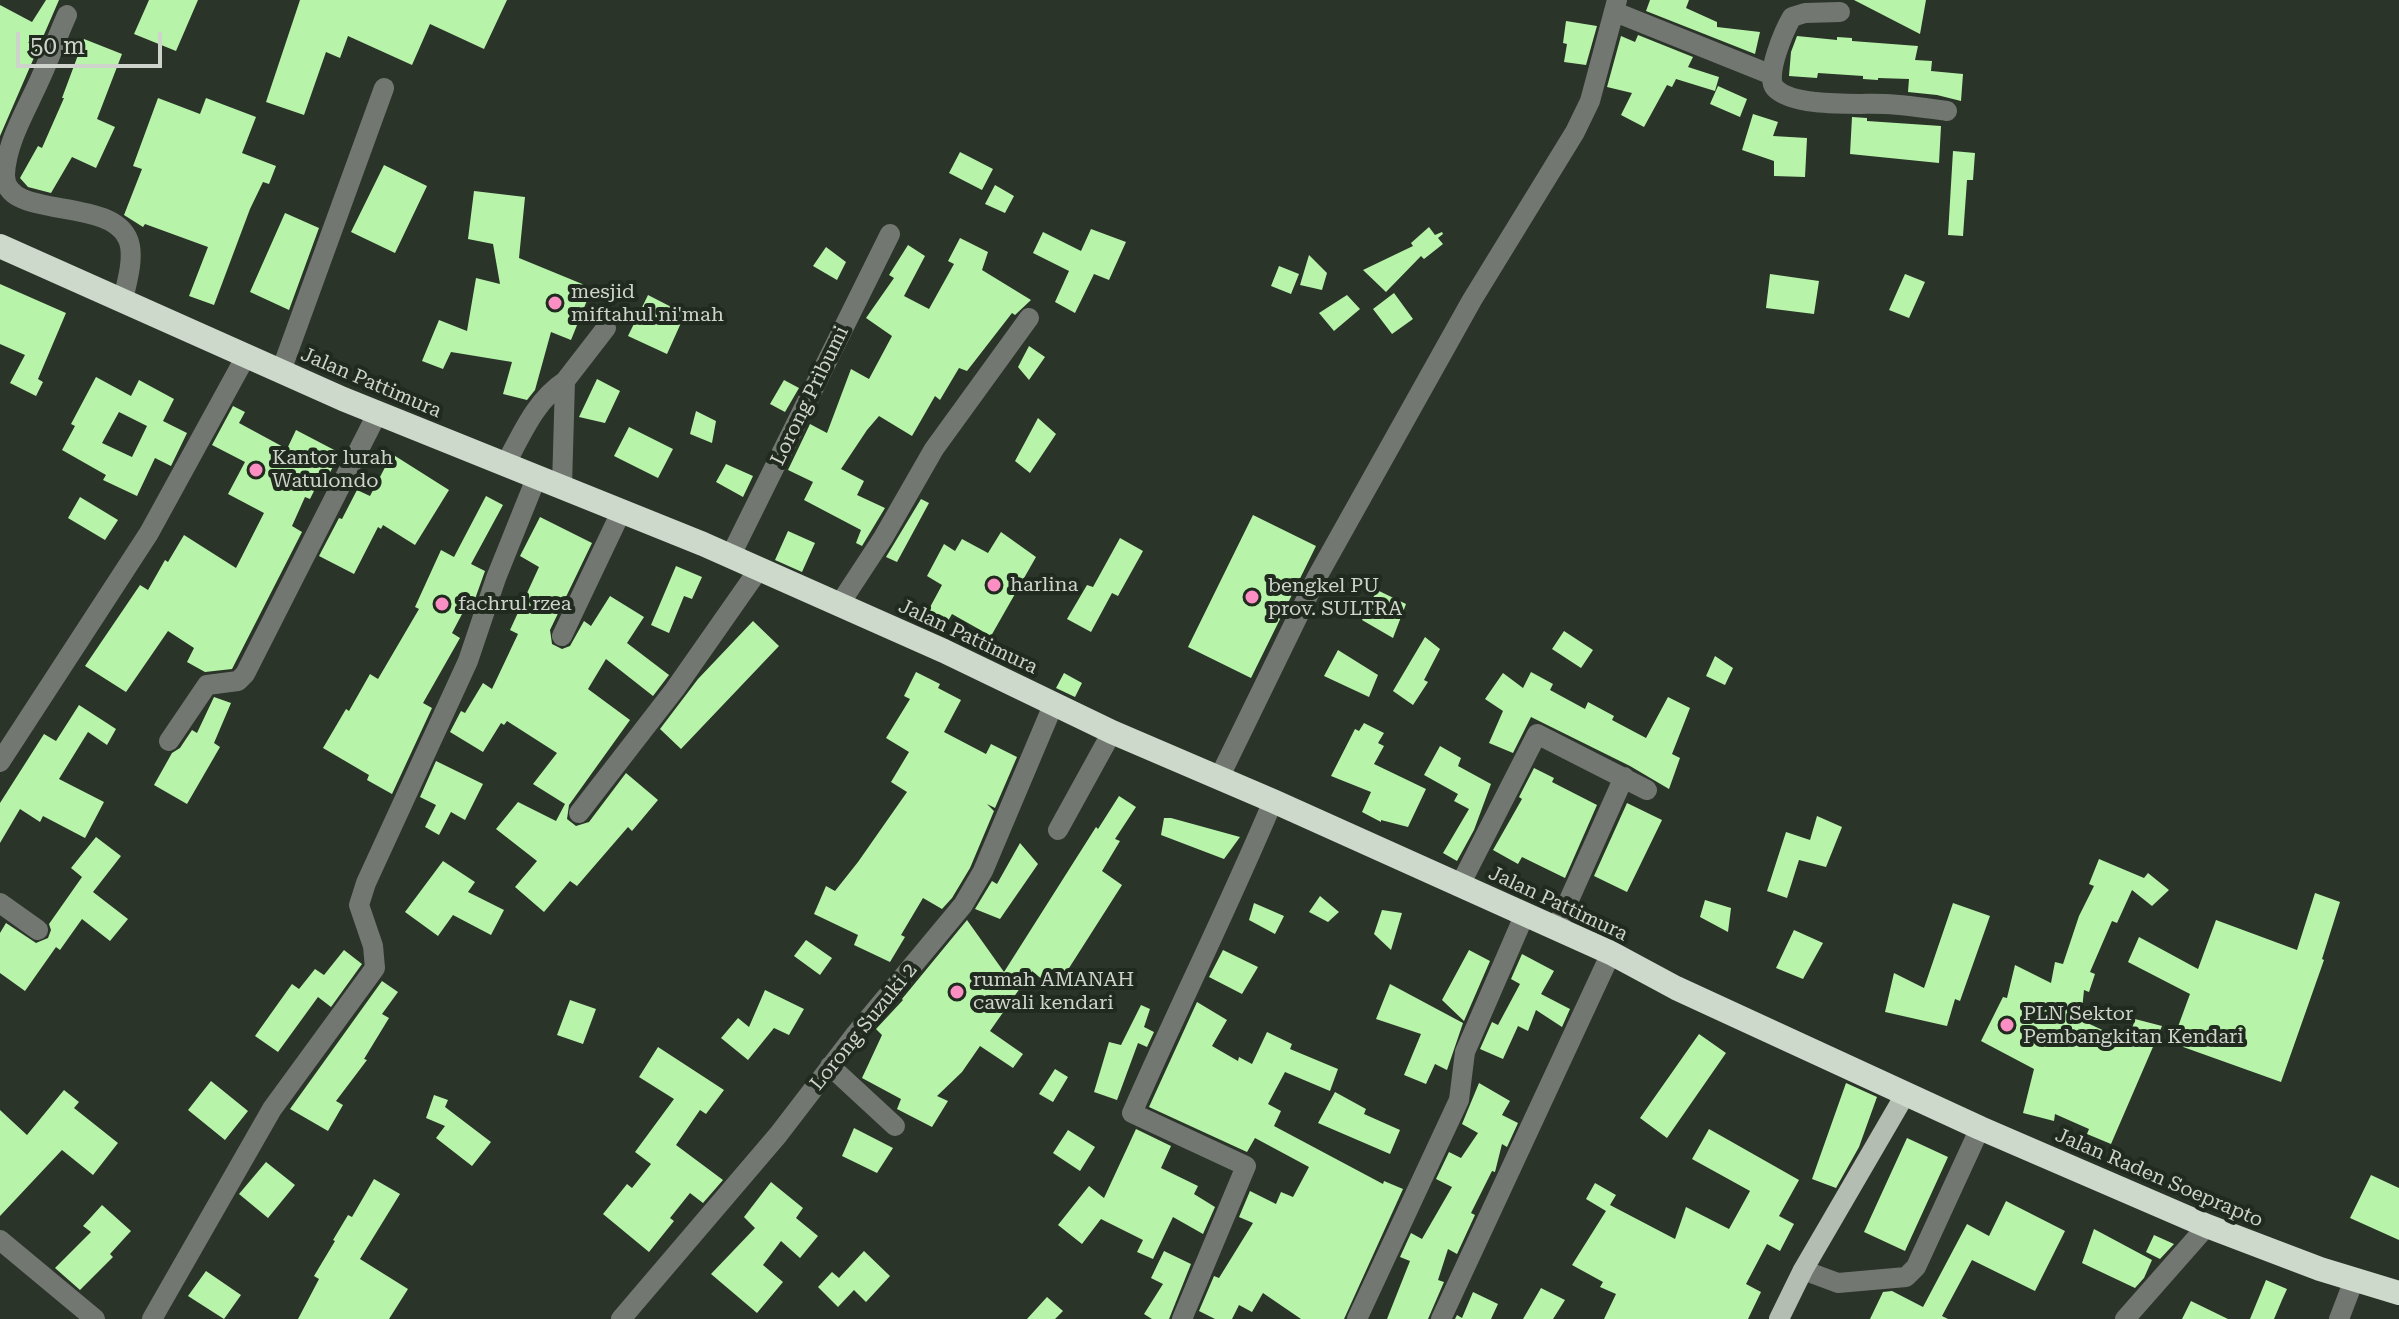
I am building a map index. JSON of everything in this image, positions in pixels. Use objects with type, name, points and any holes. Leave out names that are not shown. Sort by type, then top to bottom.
[{"type":"highway","name":"Jalan Pattimura","points":[[0,246],[281,371],[759,569],[1112,732],[1611,953],[1676,988],[1906,1093]]},
{"type":"highway","name":"Jalan Raden Soeprapto","points":[[1906,1093],[2207,1226],[2354,1280],[2399,1293]]},
{"type":"main road","points":[[1779,1319],[1803,1270],[1906,1093]]},
{"type":"street","points":[[1219,778],[1317,577],[1472,300],[1575,132],[1590,101],[1616,6],[1772,75]]},
{"type":"street","points":[[1840,12],[1805,13],[1792,17],[1780,43],[1772,75],[1775,88],[1804,99],[1947,111]]},
{"type":"street","points":[[67,15],[10,150],[5,176],[13,193],[33,203],[87,211],[106,219],[120,230],[130,247],[123,301]]},
{"type":"street","points":[[281,371],[384,88]]},
{"type":"street","name":"Lorong Pribumi","points":[[730,557],[890,234]]},
{"type":"street","points":[[839,605],[883,538],[934,449],[1029,318]]},
{"type":"street","points":[[505,465],[539,403],[565,381],[606,328]]},
{"type":"street","points":[[0,762],[149,533],[246,356]]},
{"type":"street","points":[[562,486],[565,381]]},
{"type":"street","points":[[169,741],[207,685],[238,681],[245,674],[378,412]]},
{"type":"street","points":[[152,1319],[272,1109],[375,968],[373,946],[359,905],[366,883],[468,661],[496,578],[537,476]]},
{"type":"street","points":[[562,636],[621,512]]},
{"type":"street","points":[[579,813],[675,689],[759,569]]},
{"type":"street","name":"Lorong Suzuki 2","points":[[621,1319],[769,1146],[974,889],[1054,703]]},
{"type":"street","points":[[1058,830],[1112,732]]},
{"type":"street","points":[[1460,885],[1537,734],[1647,790]]},
{"type":"street","points":[[1556,929],[1624,777]]},
{"type":"street","points":[[1182,1319],[1246,1166],[1132,1113],[1184,996],[1233,897],[1273,801]]},
{"type":"street","points":[[0,903],[38,930]]},
{"type":"street","points":[[1357,1319],[1459,1100],[1465,1052],[1524,916]]},
{"type":"street","points":[[1441,1319],[1611,953]]},
{"type":"street","points":[[830,1066],[895,1126]]},
{"type":"street","points":[[1803,1270],[1838,1283],[1906,1277],[1916,1267],[1980,1128]]},
{"type":"street","points":[[2125,1319],[2207,1226]]},
{"type":"street","points":[[0,1240],[95,1319]]},
{"type":"street","points":[[2339,1319],[2354,1280]]},
{"type":"building","points":[[46,0],[59,0],[0,136],[0,5],[32,22]]},
{"type":"building","points":[[149,0],[198,0],[176,51],[134,34]]},
{"type":"building","points":[[300,0],[507,0],[484,49],[430,24],[412,65],[348,36],[340,58],[326,52],[304,115],[266,102]]},
{"type":"building","points":[[1650,0],[1689,0],[1686,8],[1717,22],[1717,27],[1760,32],[1755,54],[1646,11]]},
{"type":"building","points":[[1854,0],[1926,0],[1920,34]]},
{"type":"building","points":[[1566,21],[1597,26],[1586,65],[1564,62]]},
{"type":"building","points":[[1638,35],[1693,57],[1688,67],[1719,77],[1715,91],[1676,79],[1672,87],[1667,85],[1644,127],[1621,115],[1632,93],[1607,87],[1621,36],[1635,42]]},
{"type":"building","points":[[1797,36],[1837,40],[1837,37],[1852,38],[1852,41],[1918,46],[1915,60],[1932,61],[1931,71],[1963,74],[1961,101],[1908,92],[1909,79],[1878,80],[1818,73],[1817,78],[1789,76],[1791,52]]},
{"type":"building","points":[[84,39],[122,54],[97,119],[115,127],[96,168],[72,157],[51,193],[28,187],[20,178],[38,146],[42,148],[64,98]]},
{"type":"building","points":[[1718,86],[1747,99],[1740,117],[1710,104]]},
{"type":"building","points":[[158,98],[200,114],[206,98],[256,117],[242,153],[276,166],[269,184],[263,182],[250,209],[214,305],[189,296],[208,247],[145,224],[143,227],[124,215],[142,169],[133,166]]},
{"type":"building","points":[[1753,114],[1778,122],[1773,136],[1807,138],[1805,177],[1774,176],[1774,161],[1742,150]]},
{"type":"building","points":[[1852,117],[1867,118],[1867,121],[1941,126],[1939,163],[1850,154]]},
{"type":"building","points":[[1953,151],[1975,153],[1973,180],[1967,180],[1963,236],[1948,235]]},
{"type":"building","points":[[960,152],[993,169],[982,190],[949,173]]},
{"type":"building","points":[[384,165],[427,186],[395,253],[351,232]]},
{"type":"building","points":[[995,185],[1014,196],[1005,213],[985,204]]},
{"type":"building","points":[[474,191],[525,197],[519,258],[592,288],[571,340],[551,332],[535,390],[527,400],[503,394],[512,362],[451,352],[443,369],[422,361],[439,320],[467,331],[476,278],[500,284],[493,244],[468,239]]},
{"type":"building","points":[[285,213],[319,228],[289,310],[250,292]]},
{"type":"building","points":[[1429,227],[1435,235],[1442,232],[1438,238],[1443,244],[1424,259],[1421,256],[1386,292],[1363,270],[1413,246],[1411,243]]},
{"type":"building","points":[[1091,229],[1126,242],[1109,280],[1094,274],[1075,313],[1055,302],[1069,271],[1033,253],[1043,232],[1081,251]]},
{"type":"building","points":[[960,238],[988,252],[982,270],[1031,300],[1015,315],[1012,313],[967,371],[959,368],[940,400],[935,396],[912,436],[879,416],[867,430],[841,469],[864,481],[857,495],[885,508],[862,546],[856,543],[861,530],[804,500],[813,482],[788,470],[810,424],[827,433],[851,369],[869,379],[892,336],[866,318],[894,278],[889,275],[908,245],[925,256],[904,296],[929,309],[954,264],[948,261]]},
{"type":"building","points":[[826,247],[846,262],[837,280],[813,266]]},
{"type":"building","points":[[1309,255],[1327,273],[1322,290],[1300,285]]},
{"type":"building","points":[[1279,266],[1299,274],[1291,294],[1271,286]]},
{"type":"building","points":[[1770,274],[1819,281],[1814,314],[1766,308]]},
{"type":"building","points":[[1905,274],[1925,282],[1909,318],[1889,310]]},
{"type":"building","points":[[0,284],[66,313],[38,379],[43,382],[36,396],[10,383],[25,355],[0,344]]},
{"type":"building","points":[[1394,293],[1413,319],[1392,334],[1373,309]]},
{"type":"building","points":[[648,295],[685,314],[667,354],[628,336]]},
{"type":"building","points":[[1347,295],[1360,309],[1334,331],[1319,313]]},
{"type":"building","points":[[1029,346],[1045,357],[1029,380],[1018,367]]},
{"type":"building","points":[[96,377],[131,396],[139,380],[174,399],[163,421],[187,433],[171,466],[155,458],[137,496],[103,480],[106,475],[62,450],[75,426],[71,424]],"holes":[[[119,412],[147,426],[132,457],[102,443]]]},
{"type":"building","points":[[597,379],[620,391],[605,423],[579,417]]},
{"type":"building","points":[[784,380],[799,388],[785,412],[770,404]]},
{"type":"building","points":[[233,406],[245,412],[239,423],[287,449],[296,430],[340,453],[325,482],[320,479],[310,499],[305,497],[292,526],[302,532],[232,669],[205,672],[187,662],[194,648],[168,631],[126,692],[85,666],[140,585],[148,590],[184,535],[236,568],[264,513],[228,494],[245,462],[212,445]]},
{"type":"building","points":[[696,411],[716,421],[712,443],[690,434]]},
{"type":"building","points":[[1038,418],[1056,434],[1030,473],[1015,461]]},
{"type":"building","points":[[629,427],[673,449],[658,478],[614,456]]},
{"type":"building","points":[[392,454],[449,490],[415,545],[383,525],[381,529],[378,527],[354,574],[319,556],[357,490],[370,496]]},
{"type":"building","points":[[726,464],[753,476],[743,497],[716,482]]},
{"type":"building","points":[[486,496],[503,505],[471,564],[485,571],[475,599],[471,597],[452,633],[460,638],[423,703],[432,708],[392,794],[367,780],[369,775],[323,748],[370,674],[378,679],[419,609],[415,607],[441,550],[454,557]]},
{"type":"building","points":[[80,497],[118,520],[105,540],[68,518]]},
{"type":"building","points":[[921,499],[929,503],[897,562],[886,557]]},
{"type":"building","name":"bengkel PU prov. SULTRA","points":[[1253,515],[1316,546],[1251,678],[1188,647]]},
{"type":"building","points":[[540,517],[592,543],[550,630],[552,644],[562,649],[570,646],[584,621],[591,626],[610,596],[644,617],[627,643],[669,675],[653,696],[606,659],[588,689],[630,720],[569,805],[567,819],[576,826],[589,822],[626,773],[658,800],[632,831],[628,827],[577,886],[570,881],[544,912],[515,887],[537,861],[496,829],[518,802],[556,821],[565,804],[533,784],[557,753],[507,721],[504,725],[501,723],[483,752],[450,732],[461,711],[465,713],[483,683],[492,689],[518,634],[510,630],[539,567],[520,556]]},
{"type":"building","points":[[788,531],[815,543],[802,572],[775,560]]},
{"type":"building","points":[[1001,532],[1036,557],[991,636],[952,614],[941,633],[921,624],[942,585],[927,576],[944,544],[955,551],[962,539],[988,553]]},
{"type":"building","points":[[1120,538],[1143,551],[1118,596],[1112,593],[1091,632],[1067,619],[1087,585],[1093,587]]},
{"type":"building","points":[[676,566],[702,577],[692,599],[684,596],[669,633],[651,625]]},
{"type":"building","points":[[1377,590],[1406,604],[1393,638],[1362,620]]},
{"type":"building","points":[[753,621],[779,646],[681,749],[660,729],[698,679]]},
{"type":"building","points":[[1564,631],[1593,650],[1581,668],[1552,649]]},
{"type":"building","points":[[1425,637],[1440,649],[1424,680],[1428,682],[1413,705],[1393,691]]},
{"type":"building","points":[[1338,650],[1378,675],[1369,697],[1324,676]]},
{"type":"building","points":[[1715,656],[1733,668],[1725,685],[1706,676]]},
{"type":"building","points":[[916,672],[940,684],[938,688],[961,700],[944,732],[986,754],[991,744],[1017,757],[995,808],[987,804],[994,811],[970,868],[952,898],[942,909],[923,898],[901,935],[905,937],[890,962],[854,945],[858,935],[814,914],[826,886],[835,891],[907,792],[891,782],[909,752],[886,738],[910,699],[904,696]]},
{"type":"building","points":[[1531,672],[1553,684],[1550,690],[1585,709],[1588,702],[1614,716],[1612,720],[1646,738],[1668,697],[1690,708],[1672,754],[1680,758],[1669,789],[1531,717],[1513,753],[1489,743],[1503,711],[1485,699],[1503,673],[1523,688]]},
{"type":"building","points":[[1064,673],[1082,683],[1075,697],[1056,688]]},
{"type":"building","points":[[214,697],[231,703],[214,743],[220,747],[187,804],[154,785],[172,753],[180,748],[192,730],[197,733]]},
{"type":"building","points":[[79,705],[116,729],[107,745],[88,732],[59,779],[104,802],[85,838],[43,816],[40,822],[20,809],[0,843],[0,803],[44,734],[56,741]]},
{"type":"building","points":[[1364,723],[1384,733],[1378,743],[1384,746],[1374,764],[1426,789],[1408,827],[1381,822],[1362,812],[1371,792],[1331,776],[1355,729],[1359,731]]},
{"type":"building","points":[[1440,746],[1461,758],[1458,766],[1491,784],[1474,830],[1457,861],[1443,853],[1469,809],[1454,801],[1458,794],[1424,775]]},
{"type":"building","points":[[436,761],[483,784],[465,820],[451,812],[439,835],[425,827],[436,805],[420,797]]},
{"type":"building","points":[[1534,768],[1554,778],[1552,782],[1597,805],[1565,878],[1522,857],[1518,864],[1493,850],[1522,799],[1519,797]]},
{"type":"building","points":[[1119,796],[1136,807],[1115,839],[1120,841],[1102,871],[1122,885],[1055,990],[1032,971],[990,1031],[1023,1054],[1013,1068],[980,1046],[962,1072],[937,1096],[948,1101],[932,1127],[897,1109],[901,1099],[862,1078],[882,1035],[876,1029],[967,920],[1004,972]]},
{"type":"building","points":[[1627,803],[1662,820],[1627,892],[1594,876]]},
{"type":"building","points":[[1817,816],[1842,827],[1826,867],[1799,860],[1787,898],[1767,891],[1786,832],[1810,840]]},
{"type":"building","points":[[1164,818],[1240,837],[1224,859],[1161,835]]},
{"type":"building","points":[[96,837],[121,856],[93,892],[128,919],[110,941],[82,919],[60,950],[56,947],[25,991],[0,973],[0,933],[6,923],[36,943],[48,938],[51,930],[49,924],[82,877],[71,868]]},
{"type":"building","points":[[1020,843],[1038,864],[1000,919],[975,909],[992,881],[997,884]]},
{"type":"building","points":[[2099,859],[2144,878],[2148,873],[2169,890],[2152,906],[2132,890],[2117,923],[2112,921],[2090,972],[2095,974],[2089,992],[2084,990],[2081,1020],[2128,1042],[2135,1019],[2162,1026],[2111,1144],[2087,1134],[2089,1129],[2055,1114],[2054,1121],[2023,1113],[2034,1069],[1981,1041],[2003,997],[2007,998],[2015,965],[2051,983],[2055,962],[2063,964],[2079,916],[2094,886],[2089,884]]},
{"type":"building","points":[[443,861],[475,882],[468,892],[504,910],[491,935],[453,915],[438,936],[405,912]]},
{"type":"building","points":[[2315,893],[2340,902],[2324,960],[2281,1082],[2172,1043],[2190,994],[2128,962],[2139,937],[2198,969],[2216,920],[2297,950]]},
{"type":"building","points":[[1320,896],[1339,912],[1328,922],[1309,912]]},
{"type":"building","points":[[1705,900],[1731,908],[1728,932],[1700,917]]},
{"type":"building","points":[[1254,903],[1284,916],[1275,934],[1249,920]]},
{"type":"building","points":[[1953,903],[1990,916],[1960,1001],[1955,999],[1947,1026],[1885,1012],[1894,973],[1924,988]]},
{"type":"building","points":[[1382,910],[1402,913],[1391,950],[1374,934]]},
{"type":"building","points":[[1794,930],[1823,943],[1803,979],[1776,968]]},
{"type":"building","points":[[806,940],[832,958],[820,975],[794,956]]},
{"type":"building","points":[[344,950],[362,964],[331,1007],[318,997],[278,1052],[255,1036],[292,984],[299,989],[315,969],[324,975]]},
{"type":"building","points":[[1223,950],[1258,967],[1242,994],[1209,977]]},
{"type":"building","points":[[1469,950],[1490,961],[1464,1021],[1442,1000]]},
{"type":"building","points":[[1522,954],[1554,971],[1541,994],[1570,1009],[1562,1027],[1536,1010],[1528,1031],[1518,1026],[1503,1059],[1480,1049],[1492,1022],[1498,1025],[1520,984],[1511,979]]},
{"type":"building","points":[[382,981],[398,992],[382,1014],[389,1018],[364,1059],[367,1060],[336,1101],[343,1105],[328,1131],[290,1109]]},
{"type":"building","points":[[1390,984],[1463,1023],[1447,1070],[1435,1064],[1426,1084],[1404,1075],[1421,1034],[1376,1019]]},
{"type":"building","points":[[765,990],[804,1009],[789,1035],[774,1028],[748,1060],[721,1038],[738,1018],[749,1027]]},
{"type":"building","points":[[570,1000],[596,1009],[583,1044],[557,1035]]},
{"type":"building","points":[[1197,1002],[1227,1020],[1212,1046],[1238,1061],[1239,1057],[1252,1064],[1267,1032],[1292,1044],[1290,1049],[1338,1069],[1330,1091],[1285,1072],[1268,1104],[1281,1111],[1274,1126],[1383,1184],[1384,1181],[1403,1189],[1344,1319],[1301,1319],[1263,1293],[1252,1312],[1239,1305],[1232,1319],[1215,1319],[1199,1311],[1214,1276],[1219,1278],[1253,1223],[1239,1217],[1250,1191],[1276,1204],[1281,1192],[1293,1197],[1309,1167],[1255,1138],[1247,1152],[1149,1107]]},
{"type":"building","points":[[1141,1005],[1150,1009],[1144,1027],[1154,1032],[1147,1047],[1138,1043],[1117,1100],[1094,1092],[1109,1042],[1121,1045]]},
{"type":"building","points":[[1699,1034],[1726,1053],[1667,1138],[1640,1118]]},
{"type":"building","points":[[658,1047],[724,1090],[706,1114],[700,1110],[676,1145],[723,1180],[703,1203],[690,1193],[670,1218],[674,1221],[649,1252],[603,1214],[627,1184],[632,1188],[651,1164],[635,1152],[674,1099],[639,1077]]},
{"type":"building","points":[[1055,1069],[1068,1077],[1053,1102],[1039,1094]]},
{"type":"building","points":[[211,1081],[248,1111],[225,1140],[188,1110]]},
{"type":"building","points":[[1479,1083],[1510,1101],[1502,1115],[1518,1123],[1507,1147],[1502,1144],[1495,1172],[1492,1171],[1471,1213],[1475,1215],[1457,1254],[1448,1249],[1438,1280],[1444,1282],[1428,1319],[1387,1319],[1410,1261],[1400,1257],[1411,1233],[1422,1239],[1452,1187],[1436,1179],[1449,1152],[1461,1158],[1478,1133],[1462,1124]]},
{"type":"building","points":[[1846,1083],[1877,1097],[1859,1147],[1836,1188],[1812,1179]]},
{"type":"building","points":[[64,1090],[79,1102],[74,1108],[118,1143],[93,1175],[62,1150],[0,1216],[0,1110],[27,1135]]},
{"type":"building","points":[[1335,1092],[1366,1109],[1364,1114],[1400,1130],[1390,1154],[1318,1123]]},
{"type":"building","points":[[434,1095],[448,1100],[445,1107],[491,1142],[472,1166],[436,1138],[445,1126],[426,1118]]},
{"type":"building","points":[[854,1128],[893,1148],[877,1173],[842,1156]]},
{"type":"building","points":[[1136,1129],[1171,1146],[1161,1168],[1198,1186],[1194,1194],[1215,1207],[1203,1234],[1173,1217],[1153,1259],[1137,1252],[1143,1240],[1101,1219],[1082,1244],[1058,1225],[1089,1186],[1104,1198]]},
{"type":"building","points":[[1709,1129],[1799,1180],[1779,1216],[1794,1224],[1780,1251],[1767,1244],[1746,1284],[1761,1292],[1748,1319],[1604,1319],[1616,1294],[1600,1287],[1603,1282],[1572,1265],[1606,1211],[1586,1199],[1595,1183],[1616,1195],[1610,1205],[1675,1239],[1686,1207],[1729,1229],[1750,1191],[1692,1159]]},
{"type":"building","points":[[1068,1130],[1095,1147],[1080,1171],[1053,1153]]},
{"type":"building","points":[[1907,1138],[1948,1157],[1905,1251],[1864,1232]]},
{"type":"building","points":[[266,1162],[295,1185],[268,1218],[239,1194]]},
{"type":"building","points":[[2371,1175],[2399,1188],[2399,1240],[2350,1218]]},
{"type":"building","points":[[374,1179],[400,1194],[360,1259],[408,1289],[389,1319],[298,1319],[319,1279],[314,1276],[333,1240],[348,1215],[352,1217]]},
{"type":"building","points":[[771,1182],[803,1208],[796,1218],[818,1236],[800,1258],[781,1241],[763,1265],[783,1282],[757,1313],[711,1274],[755,1228],[744,1217]]},
{"type":"building","points":[[2006,1201],[2065,1231],[2035,1291],[1972,1260],[1942,1316],[1948,1319],[1870,1319],[1883,1292],[1892,1291],[1923,1307],[1967,1224],[1989,1236]]},
{"type":"building","points":[[102,1205],[131,1231],[110,1254],[113,1257],[80,1290],[55,1268],[91,1232],[83,1226]]},
{"type":"building","points":[[2094,1229],[2152,1260],[2144,1278],[2135,1288],[2082,1263]]},
{"type":"building","points":[[2154,1235],[2174,1244],[2160,1259],[2146,1252]]},
{"type":"building","points":[[864,1251],[890,1276],[866,1302],[854,1290],[838,1307],[818,1287],[832,1272],[839,1278]]},
{"type":"building","points":[[1164,1251],[1191,1264],[1169,1319],[1152,1319],[1144,1314],[1163,1284],[1151,1278]]},
{"type":"building","points":[[206,1271],[241,1295],[224,1319],[188,1296]]},
{"type":"building","points":[[2266,1280],[2287,1289],[2274,1319],[2250,1319]]},
{"type":"building","points":[[1541,1288],[1565,1300],[1553,1319],[1523,1319]]},
{"type":"building","points":[[1473,1292],[1498,1304],[1491,1319],[1455,1319],[1457,1315],[1462,1318]]},
{"type":"building","points":[[1047,1297],[1063,1311],[1055,1319],[1027,1319]]},
{"type":"building","points":[[2191,1301],[2228,1319],[2182,1319]]},
{"type":"place","name":"mesjid miftahul ni'mah","points":[[555,303]]},
{"type":"place","name":"Kantor lurah Watulondo","points":[[256,470]]},
{"type":"place","name":"harlina","points":[[994,585]]},
{"type":"place","name":"bengkel PU prov. SULTRA","points":[[1252,597]]},
{"type":"place","name":"fachrul rzea","points":[[442,604]]},
{"type":"place","name":"rumah AMANAH cawali kendari","points":[[957,992]]},
{"type":"place","name":"PLN Sektor Pembangkitan Kendari","points":[[2007,1025]]}]
